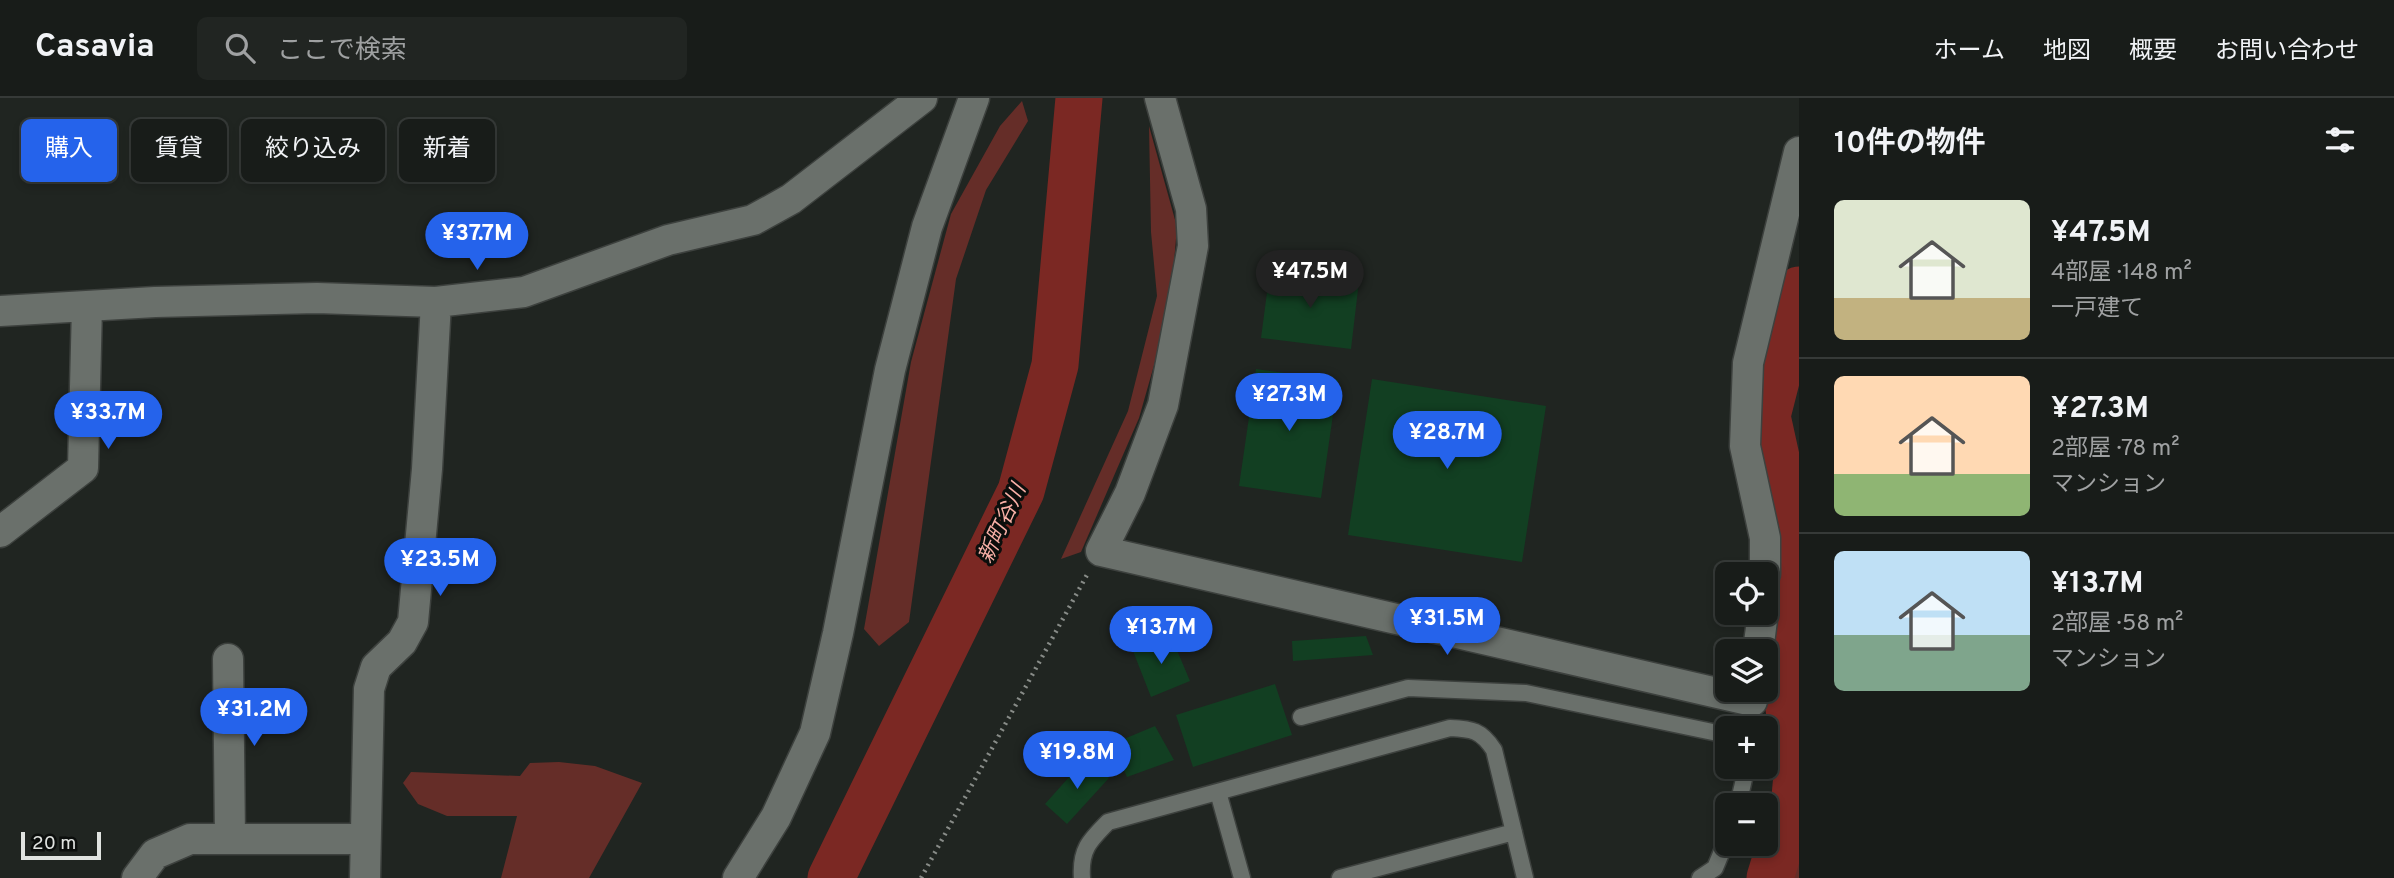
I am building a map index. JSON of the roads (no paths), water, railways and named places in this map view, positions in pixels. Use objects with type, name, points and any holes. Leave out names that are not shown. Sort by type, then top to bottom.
[{"type":"street","points":[[0,311],[317,298],[436,302],[524,292],[668,240],[753,220],[791,199],[922,98]]},
{"type":"street","points":[[738,878],[776,817],[815,733],[897,344],[927,226],[974,98]]},
{"type":"street","points":[[1160,98],[1191,209],[1193,246],[1163,405],[1130,493],[1101,551],[1752,706]]},
{"type":"street","points":[[1765,562],[1765,538],[1745,446],[1748,363],[1799,152]]},
{"type":"street","points":[[365,878],[369,690],[376,667],[402,642],[413,622],[427,469],[436,302]]},
{"type":"street","points":[[0,532],[83,468],[87,306]]},
{"type":"street","points":[[228,659],[230,837]]},
{"type":"street","points":[[138,878],[155,854],[190,839],[365,839]]},
{"type":"lane","points":[[1301,718],[1408,688],[1421,688],[1527,694],[1715,733]]},
{"type":"lane","points":[[1082,878],[1081,860],[1091,839],[1108,822],[1450,728],[1470,729],[1485,736],[1494,750],[1525,878]]},
{"type":"lane","points":[[1218,792],[1242,878]]},
{"type":"lane","points":[[1340,878],[1514,832]]},
{"type":"lane","points":[[1700,878],[1715,868],[1720,856]]},
{"type":"waterway","name":"新町谷川","points":[[831,878],[1021,491],[1055,365],[1079,98]]},
{"type":"waterway","points":[[1770,878],[1795,797],[1798,764],[1788,702],[1787,622],[1797,578],[1796,548],[1767,416],[1799,290]]}]
